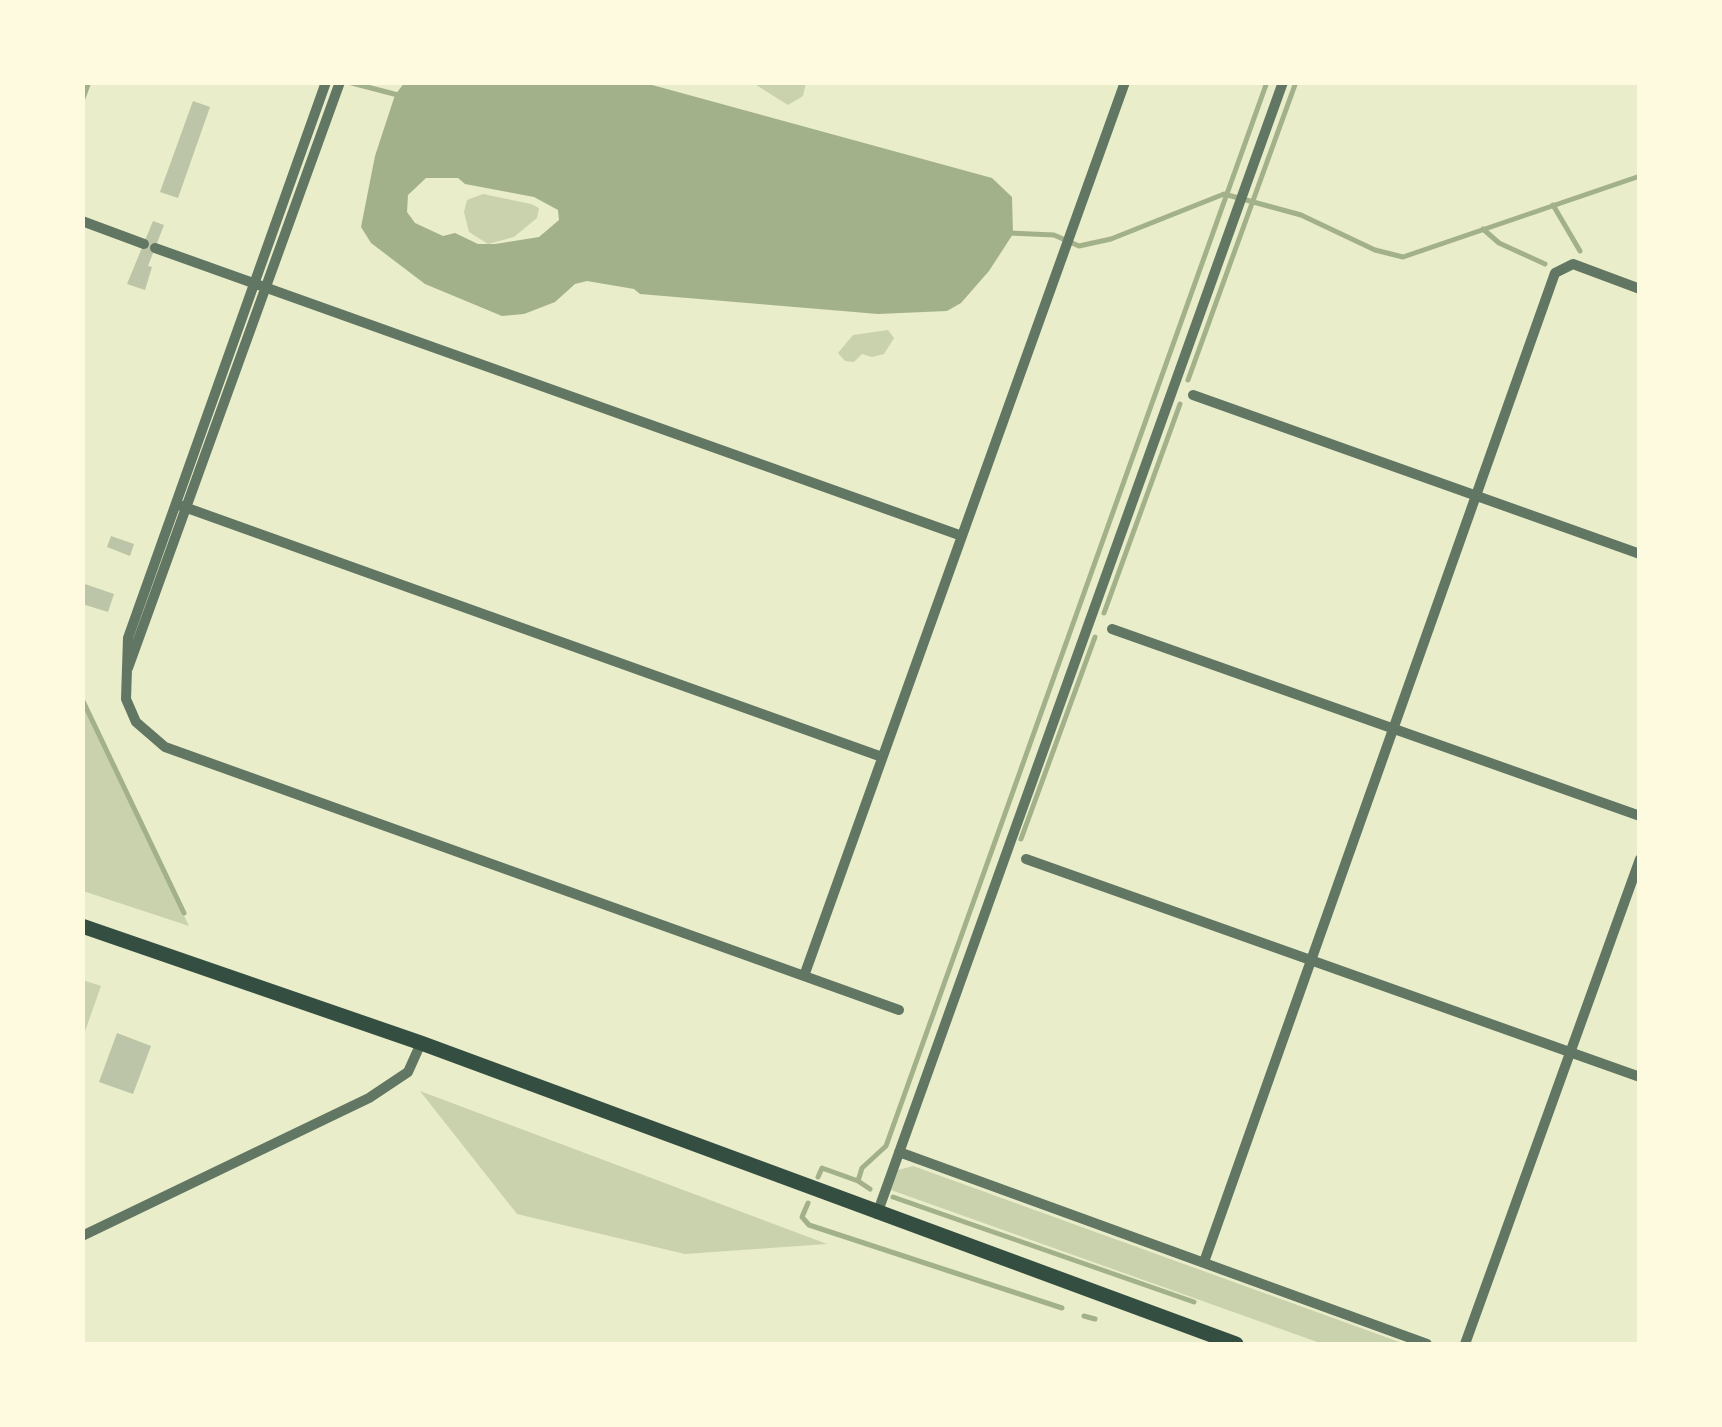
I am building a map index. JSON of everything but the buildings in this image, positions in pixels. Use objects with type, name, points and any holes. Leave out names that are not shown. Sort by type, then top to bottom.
[{"type":"highway","points":[[82,926],[421,1044],[1236,1344]]},
{"type":"street","points":[[804,976],[1124,82]]},
{"type":"street","points":[[877,1214],[1283,82]]},
{"type":"street","points":[[261,286],[326,83]]},
{"type":"street","points":[[339,85],[182,506],[128,638],[124,678],[126,699],[136,722],[165,746],[898,1010]]},
{"type":"street","points":[[82,220],[962,536]]},
{"type":"street","points":[[1204,1262],[1554,274],[1573,264],[1640,288]]},
{"type":"street","points":[[1193,395],[1640,554]]},
{"type":"street","points":[[182,506],[882,757]]},
{"type":"street","points":[[1112,629],[1640,816]]},
{"type":"street","points":[[1026,858],[1640,1077]]},
{"type":"street","points":[[1465,1344],[1640,859]]},
{"type":"street","points":[[82,1236],[369,1098],[408,1072],[421,1044]]},
{"type":"street","points":[[899,1152],[1428,1344]]},
{"type":"shaded area","points":[[405,82],[645,83],[992,178],[1012,197],[1013,234],[989,271],[961,303],[947,311],[878,314],[640,294],[634,289],[587,281],[575,284],[555,302],[524,314],[502,316],[425,284],[371,243],[361,227],[375,156],[395,95]],"holes":[[[426,178],[458,178],[465,184],[534,197],[558,210],[559,220],[539,237],[478,244],[455,233],[443,236],[415,223],[407,212],[408,195]]]},
{"type":"shaded area","points":[[806,82],[803,96],[788,105],[753,83]]},
{"type":"shaded area","points":[[483,194],[531,204],[539,208],[537,218],[514,237],[488,244],[469,232],[464,212],[467,200]]},
{"type":"shaded area","points":[[888,330],[894,338],[884,354],[862,354],[854,362],[845,361],[838,353],[853,335]]},
{"type":"shaded area","points":[[83,705],[189,926],[83,891]]},
{"type":"shaded area","points":[[82,980],[101,986],[83,1037]]},
{"type":"shaded area","points":[[420,1091],[827,1244],[685,1254],[517,1214]]},
{"type":"shaded area","points":[[913,1166],[1405,1344],[1323,1344],[891,1190],[898,1170]]},
{"type":"waterway","points":[[82,101],[89,82]]},
{"type":"waterway","points":[[348,82],[398,95]]},
{"type":"waterway","points":[[818,1177],[822,1168],[858,1181],[862,1168],[886,1146],[1267,82]]},
{"type":"waterway","points":[[1188,380],[1296,82]]},
{"type":"waterway","points":[[1009,233],[1054,235],[1079,246],[1111,239],[1224,194],[1301,215],[1375,250],[1403,257],[1640,176]]},
{"type":"waterway","points":[[1553,205],[1580,251]]},
{"type":"waterway","points":[[1483,229],[1499,243],[1545,264]]},
{"type":"waterway","points":[[1104,613],[1180,404]]},
{"type":"waterway","points":[[1021,839],[1095,637]]},
{"type":"waterway","points":[[82,699],[184,913]]},
{"type":"waterway","points":[[858,1181],[870,1189]]},
{"type":"waterway","points":[[893,1197],[1194,1302]]},
{"type":"waterway","points":[[808,1203],[802,1217],[809,1225],[1062,1308]]},
{"type":"waterway","points":[[1084,1316],[1095,1319]]}]
